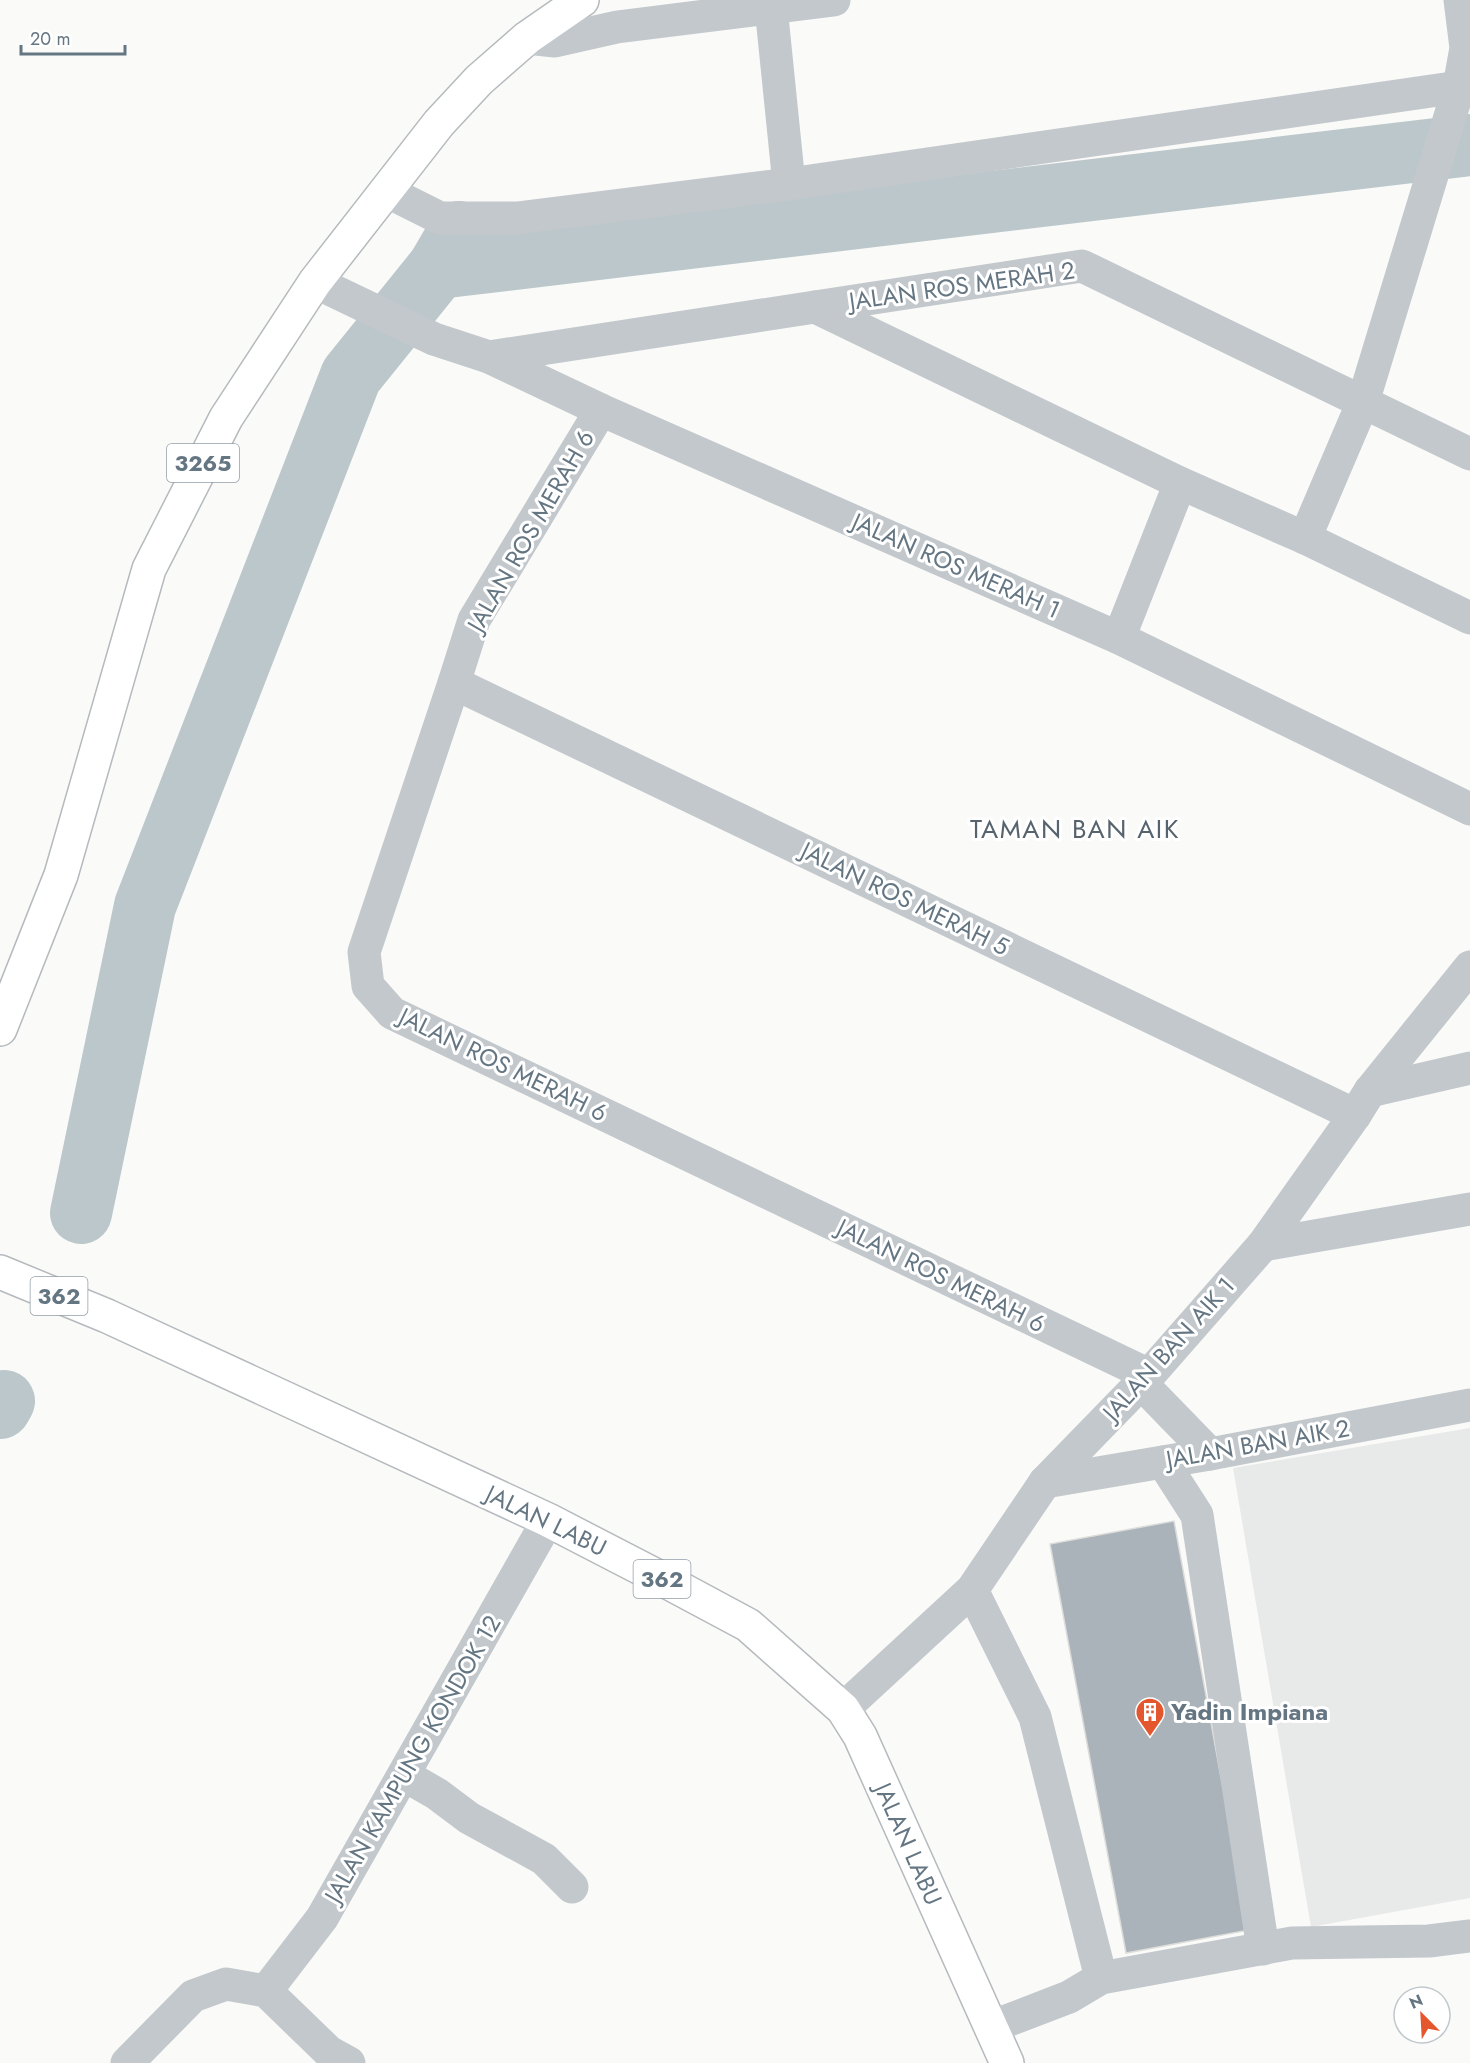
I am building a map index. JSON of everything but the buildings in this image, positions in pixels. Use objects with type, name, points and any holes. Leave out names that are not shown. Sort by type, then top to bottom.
[{"type":"main road","name":"3265","points":[[0,1029],[61,875],[149,569],[226,418],[315,282],[439,123],[479,80],[541,39],[582,0]]},
{"type":"main road","name":"JALAN LABU","points":[[5,1274],[108,1316],[548,1520],[748,1625],[843,1709],[860,1736],[1006,2063]]},
{"type":"street","points":[[541,39],[617,27],[834,0]]},
{"type":"street","points":[[1305,538],[1363,402],[1433,172],[1460,95],[1466,48],[1460,0]]},
{"type":"street","points":[[771,7],[789,184]]},
{"type":"street","points":[[386,191],[440,218],[517,218],[1460,95]]},
{"type":"street","name":"JALAN ROS MERAH 2","points":[[489,357],[1082,266],[1470,454]]},
{"type":"street","name":"JALAN ROS MERAH 1","points":[[315,282],[434,339],[489,357],[601,410],[1119,638],[1470,809]]},
{"type":"street","points":[[815,307],[1179,483],[1305,538],[1470,618]]},
{"type":"street","name":"JALAN ROS MERAH 6","points":[[601,410],[474,620],[364,952],[368,986],[392,1013],[1145,1379]]},
{"type":"street","points":[[1119,638],[1179,483]]},
{"type":"street","name":"JALAN ROS MERAH 5","points":[[454,683],[1362,1103]]},
{"type":"street","name":"JALAN BAN AIK 1","points":[[843,1709],[972,1590],[1045,1482],[1145,1379],[1263,1245],[1362,1103],[1470,967]]},
{"type":"street","points":[[1362,1103],[1470,1068]]},
{"type":"street","points":[[1263,1245],[1470,1209]]},
{"type":"street","points":[[1145,1379],[1210,1454]]},
{"type":"street","name":"JALAN BAN AIK 2","points":[[1045,1482],[1210,1454],[1470,1405]]},
{"type":"street","points":[[1163,1462],[1197,1515],[1263,1949]]},
{"type":"street","name":"JALAN KAMPUNG KONDOK 12","points":[[266,1991],[322,1918],[548,1520]]},
{"type":"street","points":[[972,1590],[1035,1717],[1101,1978]]},
{"type":"street","points":[[404,1775],[437,1794],[469,1818],[544,1859],[572,1887]]},
{"type":"street","points":[[991,2027],[1069,1997],[1101,1978],[1292,1943],[1430,1941],[1470,1936]]},
{"type":"street","points":[[126,2063],[193,1996],[226,1984],[266,1991],[329,2052],[350,2063]]},
{"type":"shaded area","points":[[1470,1428],[1470,1898],[1311,1927],[1233,1468]]},
{"type":"waterway","points":[[438,268],[1470,145]]},
{"type":"waterway","points":[[81,1213],[145,906],[351,376],[438,268],[459,232]]},
{"type":"waterway","points":[[0,1408],[4,1401]]},
{"type":"place","name":"Yadin Impiana","points":[[1150,1738]]},
{"type":"district","name":"TAMAN BAN AIK","points":[[1075,829]]}]
